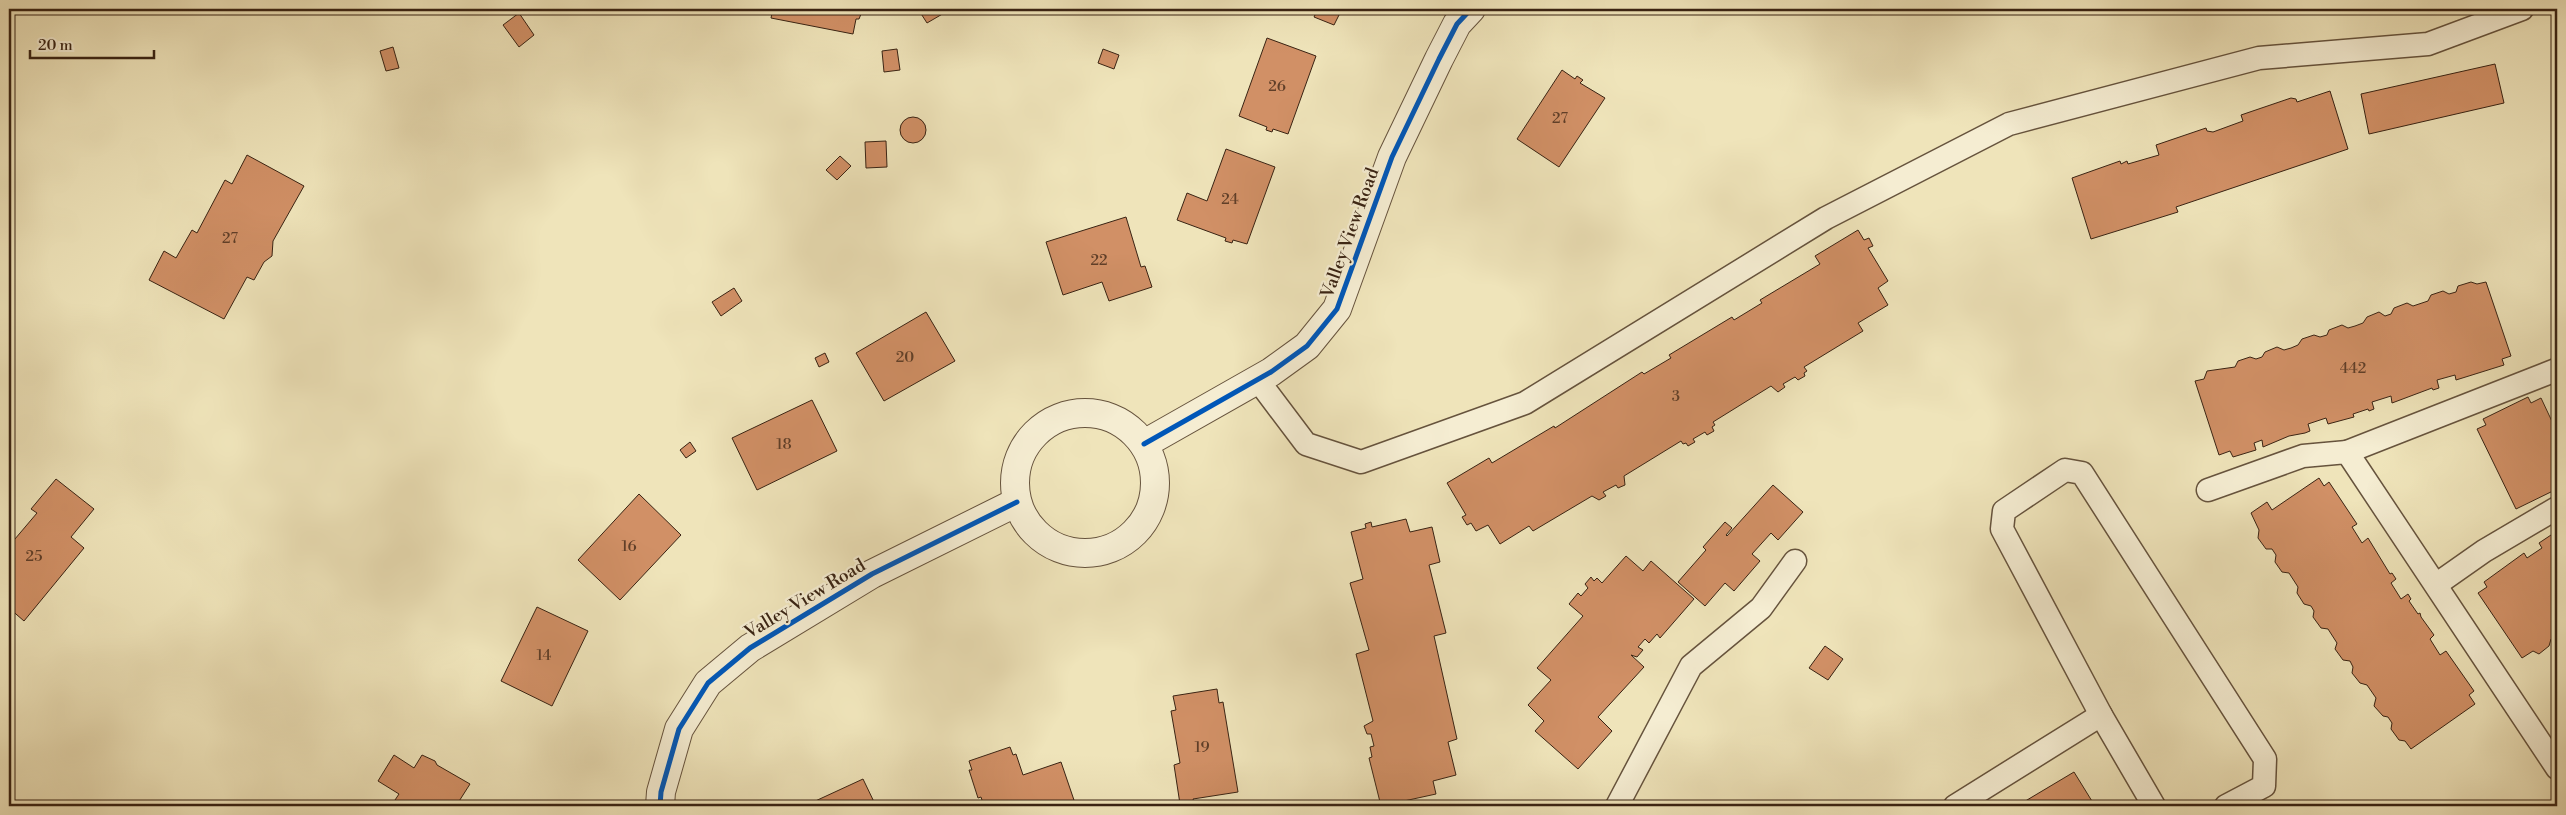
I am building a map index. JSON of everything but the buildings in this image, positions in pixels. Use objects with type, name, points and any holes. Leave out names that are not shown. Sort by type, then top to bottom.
[{"type":"street","name":"Valley View Road","points":[[1148,454],[1307,346],[1338,309],[1392,157],[1443,50],[1457,24],[1471,9]]},
{"type":"street","points":[[1083,412],[1101,414],[1132,430],[1148,454],[1156,486],[1151,508],[1140,527],[1124,542],[1104,551],[1082,554],[1060,549],[1040,538],[1026,522],[1017,502],[1014,483],[1016,464],[1024,448],[1035,433],[1050,422],[1066,415],[1083,412]]},
{"type":"street","name":"Valley View Road","points":[[660,806],[661,792],[679,729],[708,683],[750,648],[872,574],[1017,502]]},
{"type":"lane","points":[[1257,379],[1306,444],[1361,462],[1525,403],[1826,218],[2009,124],[2259,58],[2428,44],[2522,9]]},
{"type":"lane","points":[[2208,490],[2303,456],[2347,452],[2556,370]]},
{"type":"lane","points":[[2347,452],[2437,584],[2557,768]]},
{"type":"lane","points":[[2154,806],[2101,715],[2002,529],[2004,511],[2065,470],[2082,473],[2265,759],[2264,786],[2226,806]]},
{"type":"lane","points":[[2437,584],[2484,551],[2557,508]]},
{"type":"lane","points":[[1617,806],[1692,666],[1761,608],[1795,561]]},
{"type":"lane","points":[[1955,806],[2101,715]]},
{"type":"cycle path","points":[[1144,444],[1271,372],[1307,346],[1337,309],[1392,157],[1457,24],[1471,9]]},
{"type":"cycle path","points":[[660,806],[661,792],[679,729],[708,683],[750,648],[872,574],[1017,502]]}]
